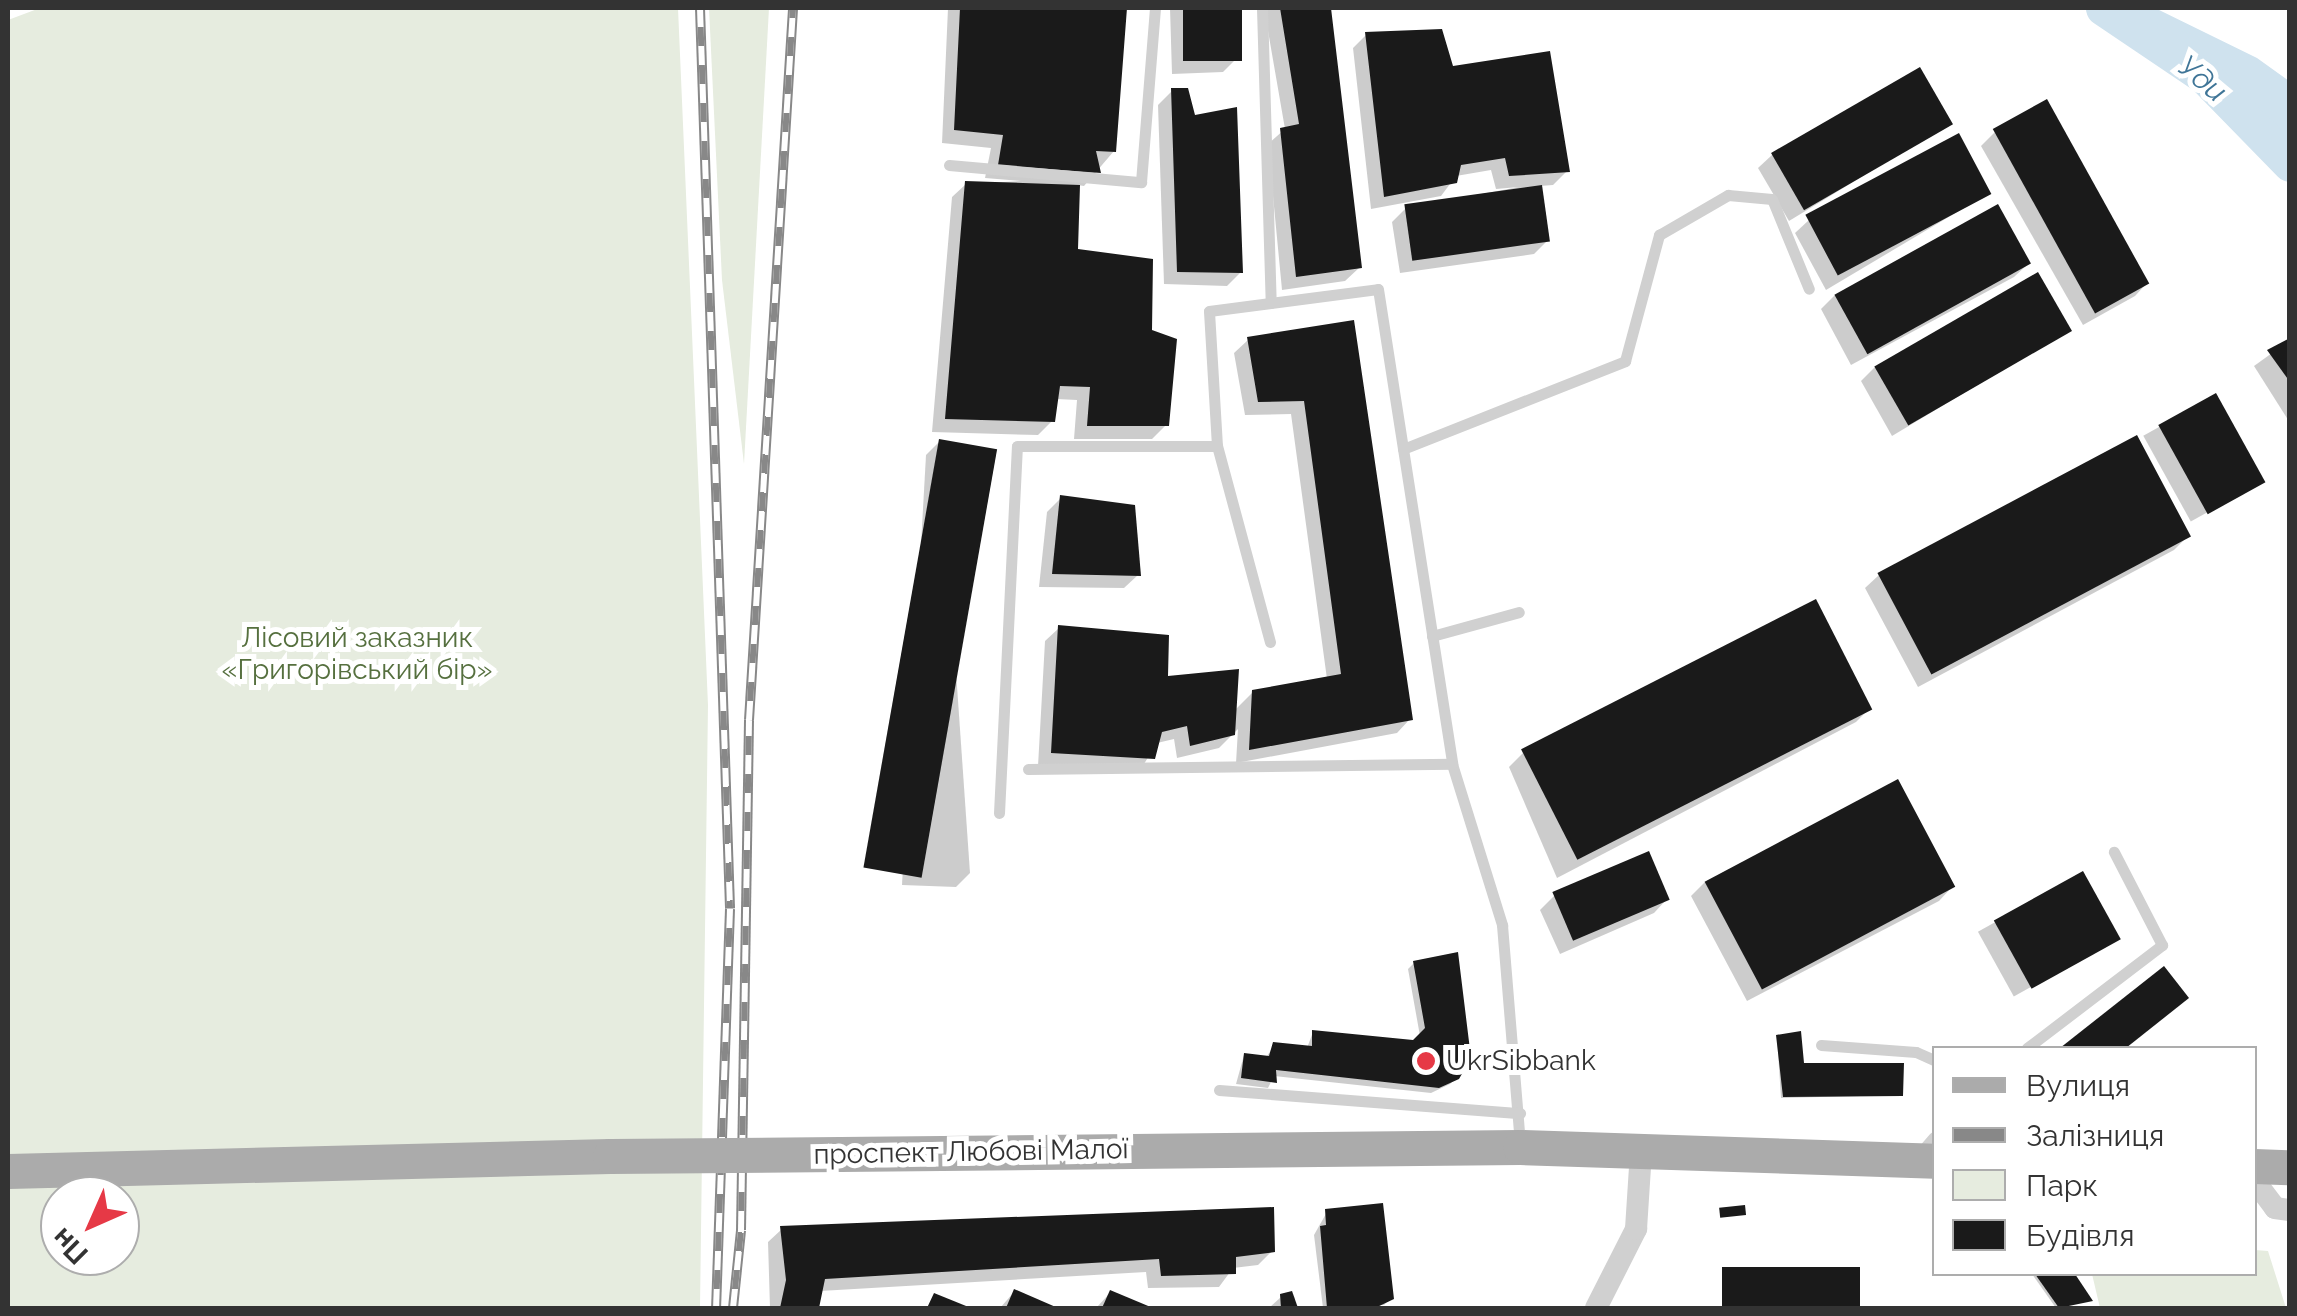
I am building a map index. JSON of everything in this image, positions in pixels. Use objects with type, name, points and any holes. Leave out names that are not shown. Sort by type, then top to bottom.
[{"type":"main road","name":"проспект Любові Малої","points":[[8,1171],[840,1154],[1520,1130],[1641,1151],[1928,1152]]},
{"type":"main road","points":[[2257,1166],[2290,1167]]},
{"type":"street","points":[[1596,1308],[1636,1230],[1641,1151]]},
{"type":"street","points":[[2257,1183],[2285,1215]]},
{"type":"lane","points":[[950,165],[1141,182],[1155,8]]},
{"type":"lane","points":[[1262,8],[1271,303]]},
{"type":"lane","points":[[1403,449],[1626,361],[1659,235],[1728,196],[1772,199],[1810,289]]},
{"type":"lane","points":[[1219,1090],[1520,1130],[1502,925],[1452,764],[1378,289],[1209,311],[1217,446],[1270,642]]},
{"type":"lane","points":[[999,813],[1017,446],[1217,446]]},
{"type":"lane","points":[[1432,636],[1519,612]]},
{"type":"lane","points":[[1028,770],[1452,764]]},
{"type":"lane","points":[[2030,1046],[2162,945],[2114,852]]},
{"type":"lane","points":[[1820,1046],[1916,1052],[1932,1059]]},
{"type":"green space","name":"Лісовий заказник «Григорівський бір»","points":[[40,8],[678,8],[708,705],[700,1308],[8,1308],[8,20]]},
{"type":"green space","points":[[709,8],[769,8],[744,464],[722,280]]},
{"type":"green space","points":[[2257,1250],[2268,1251],[2286,1308],[2100,1308],[2092,1276],[2257,1276]]},
{"type":"water","points":[[2122,8],[2155,8],[2257,58],[2289,81],[2289,159],[2238,103]]},
{"type":"building","points":[[960,8],[1127,8],[1116,152],[1096,151],[1101,173],[998,165],[1003,135],[954,130]]},
{"type":"building","points":[[1183,8],[1242,8],[1242,61],[1183,61]]},
{"type":"building","points":[[1280,8],[1331,8],[1362,268],[1296,277],[1280,128],[1299,124]]},
{"type":"building","points":[[1442,29],[1453,66],[1550,51],[1570,172],[1509,176],[1505,158],[1461,165],[1457,183],[1384,197],[1365,32]]},
{"type":"building","points":[[1920,67],[1953,124],[1804,210],[1771,153]]},
{"type":"building","points":[[1171,88],[1188,88],[1195,115],[1237,107],[1243,273],[1177,272]]},
{"type":"building","points":[[2047,99],[2149,284],[2095,314],[1993,129]]},
{"type":"building","points":[[1959,133],[1991,194],[1838,276],[1805,215]]},
{"type":"building","points":[[965,181],[1080,185],[1078,249],[1153,259],[1152,330],[1177,339],[1169,426],[1087,426],[1090,387],[1060,386],[1055,422],[945,419]]},
{"type":"building","points":[[1542,185],[1550,241],[1412,261],[1404,204]]},
{"type":"building","points":[[1998,204],[2031,263],[1867,354],[1834,295]]},
{"type":"building","points":[[2038,272],[2072,331],[1908,425],[1874,366]]},
{"type":"building","points":[[1354,320],[1413,720],[1249,750],[1252,690],[1341,674],[1304,401],[1258,402],[1247,337]]},
{"type":"building","points":[[2290,338],[2290,382],[2267,350]]},
{"type":"building","points":[[2216,393],[2265,482],[2208,514],[2158,425]]},
{"type":"building","points":[[2137,435],[2191,537],[1931,675],[1877,573]]},
{"type":"building","points":[[939,439],[997,449],[922,878],[863,867]]},
{"type":"building","points":[[1060,495],[1135,505],[1141,576],[1052,574]]},
{"type":"building","points":[[1816,599],[1872,709],[1577,860],[1521,749]]},
{"type":"building","points":[[1058,625],[1169,635],[1168,676],[1239,669],[1235,735],[1190,746],[1187,726],[1162,732],[1155,759],[1051,753]]},
{"type":"building","points":[[1898,779],[1955,887],[1762,990],[1705,882]]},
{"type":"building","points":[[1649,851],[1670,900],[1573,941],[1552,892]]},
{"type":"building","points":[[2083,871],[2121,939],[2032,989],[1994,920]]},
{"type":"building","points":[[1458,952],[1471,1058],[1459,1079],[1439,1088],[1276,1070],[1277,1083],[1241,1078],[1244,1053],[1269,1056],[1273,1042],[1312,1046],[1312,1030],[1413,1040],[1425,1028],[1413,961]]},
{"type":"building","points":[[2164,966],[2189,998],[2129,1046],[2063,1046]]},
{"type":"building","points":[[1801,1031],[1804,1063],[1904,1063],[1903,1096],[1783,1097],[1776,1035]]},
{"type":"building","points":[[1383,1203],[1394,1299],[1375,1308],[1327,1308],[1320,1226],[1326,1225],[1325,1209]]},
{"type":"building","points":[[1745,1205],[1746,1215],[1720,1218],[1719,1208]]},
{"type":"building","points":[[1274,1207],[1275,1252],[1236,1257],[1236,1274],[1161,1276],[1159,1259],[825,1279],[819,1308],[780,1308],[786,1280],[780,1226]]},
{"type":"building","points":[[1722,1267],[1860,1267],[1860,1308],[1722,1308]]},
{"type":"building","points":[[2036,1276],[2076,1276],[2093,1301],[2059,1308]]},
{"type":"building","points":[[1014,1289],[1058,1308],[1006,1308]]},
{"type":"building","points":[[1110,1290],[1153,1308],[1102,1308]]},
{"type":"building","points":[[1292,1291],[1298,1308],[1281,1308],[1280,1294]]},
{"type":"building","points":[[934,1293],[971,1308],[927,1308]]},
{"type":"waterway","name":"Уди","points":[[2103,8],[2204,76],[2290,164]]},
{"type":"railway","points":[[700,8],[730,909],[716,1308]]},
{"type":"railway","points":[[733,1308],[741,1230],[749,720],[793,8]]},
{"type":"place","name":"UkrSibbank","points":[[1426,1061]]}]
